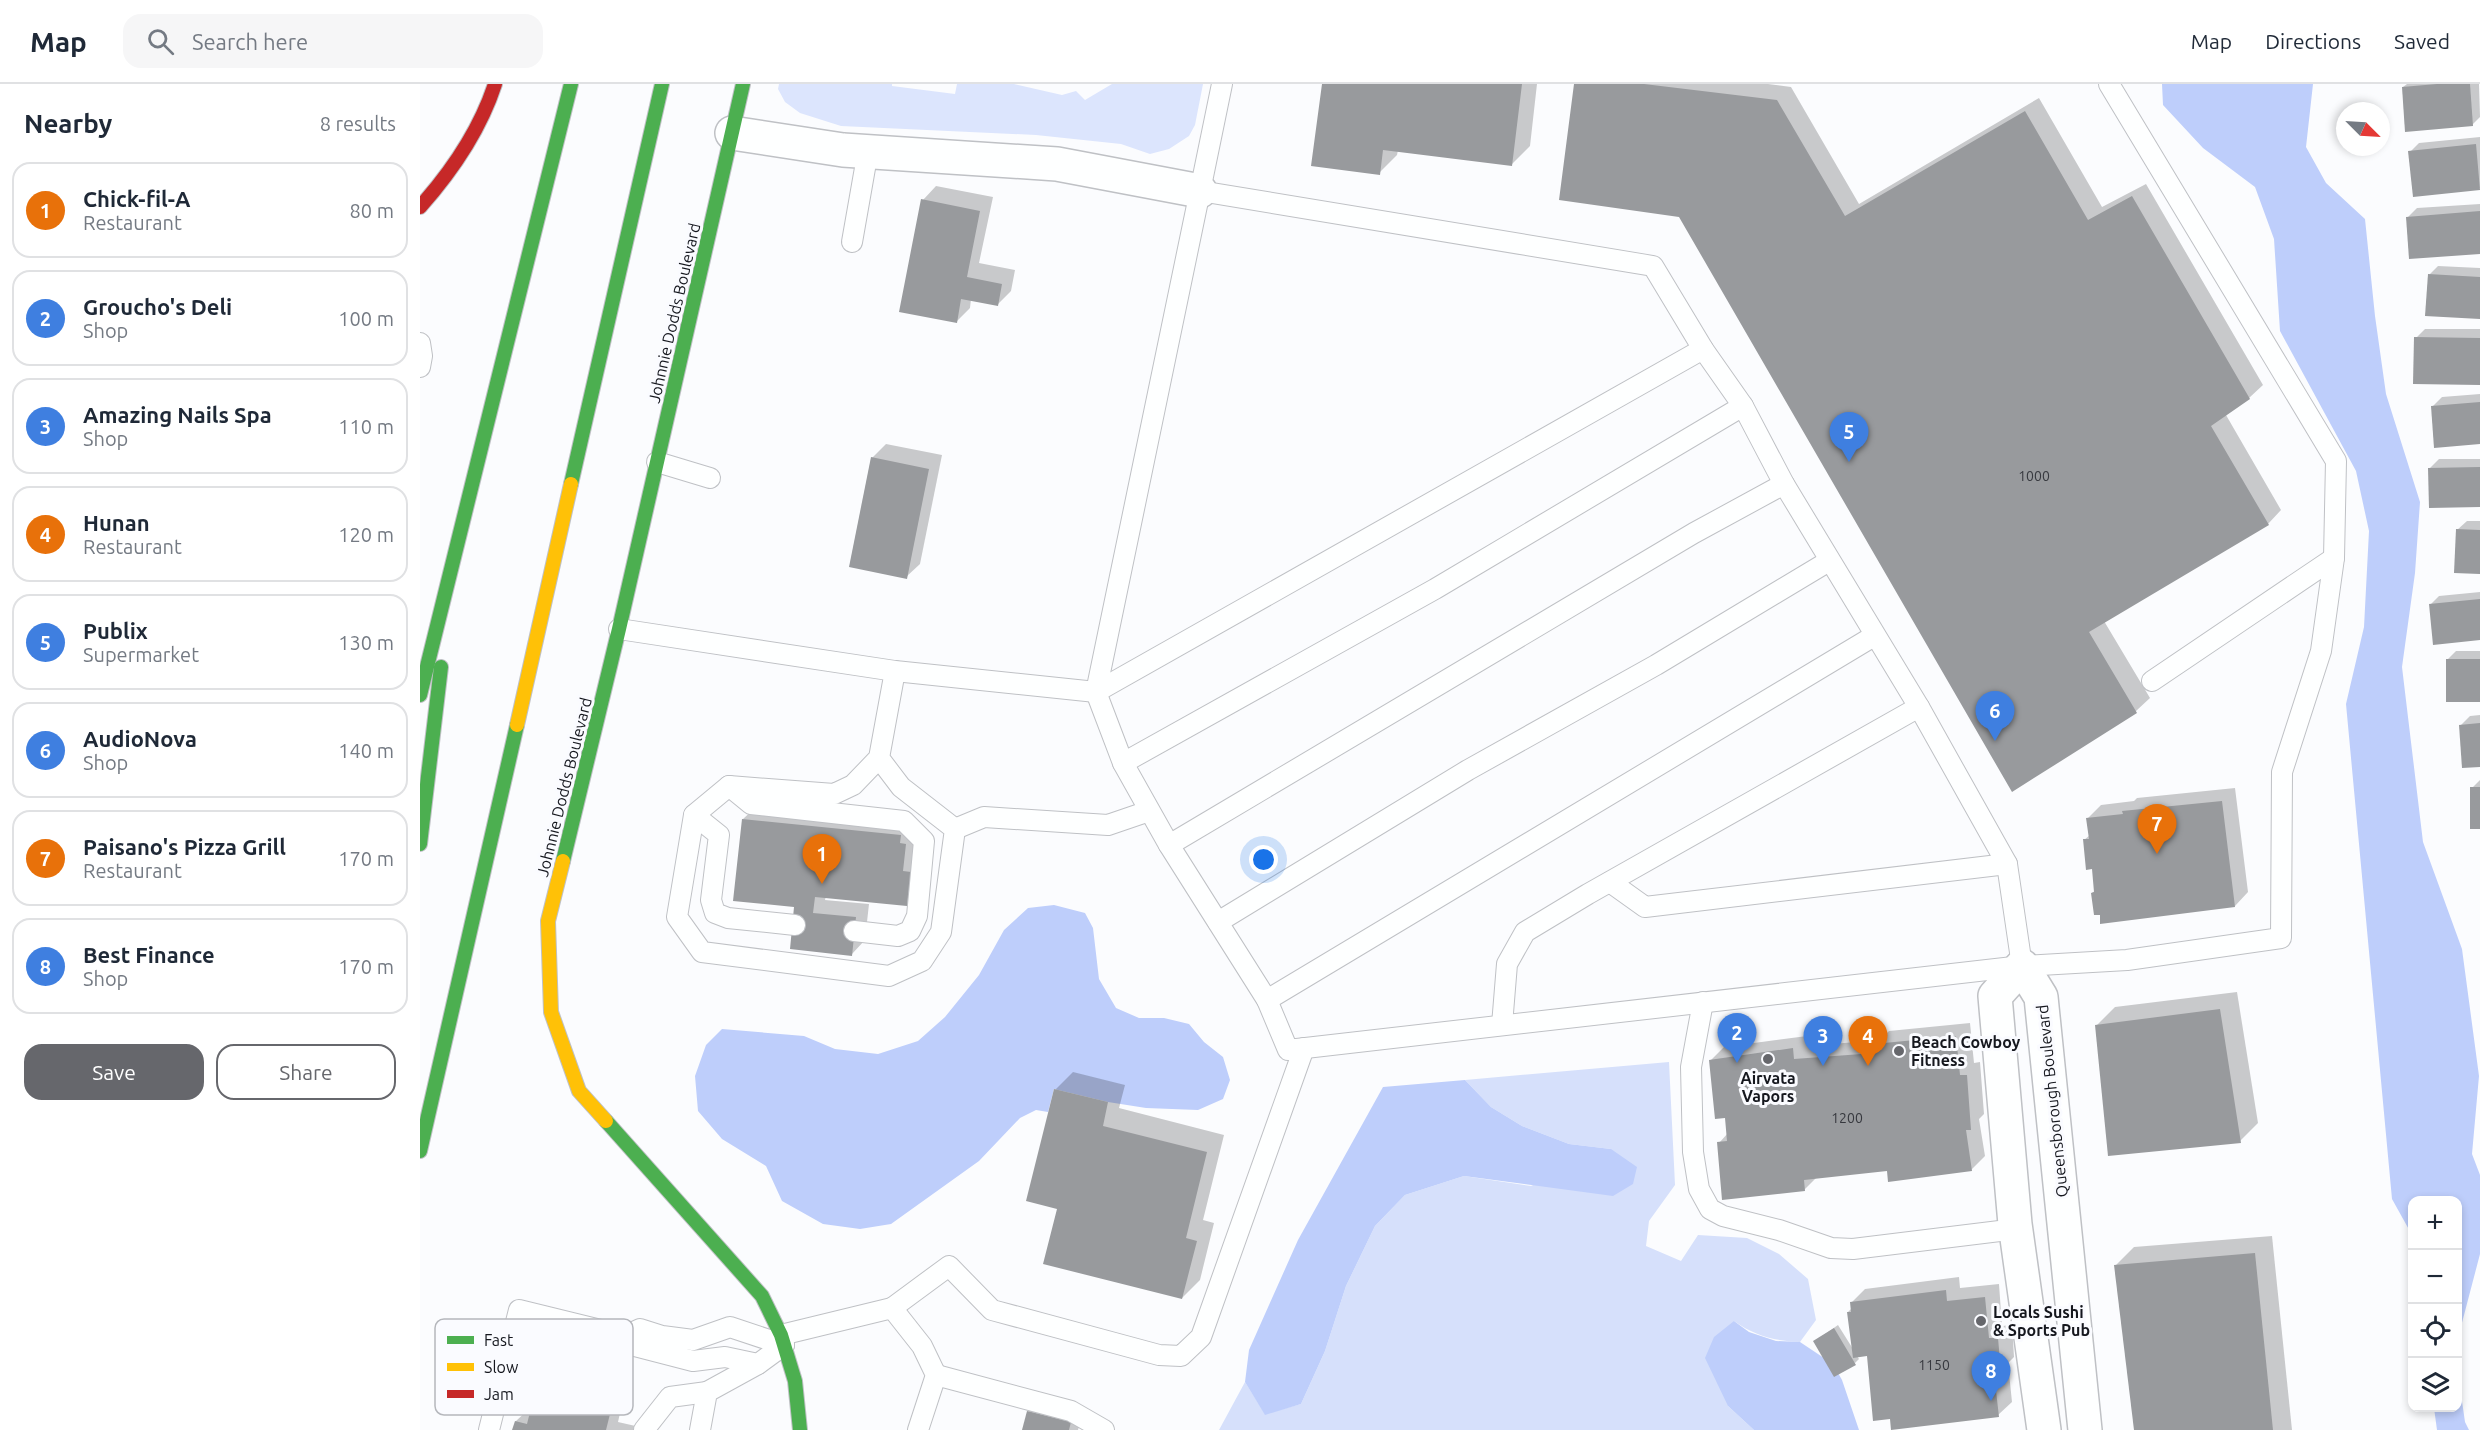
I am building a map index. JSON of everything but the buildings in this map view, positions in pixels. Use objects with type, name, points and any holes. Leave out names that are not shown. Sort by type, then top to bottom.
[{"type":"main road","points":[[420,207],[441,186],[490,103],[495,84]]},
{"type":"main road","points":[[420,695],[571,84]]},
{"type":"main road","points":[[420,1151],[662,84]]},
{"type":"main road","name":"Johnnie Dodds Boulevard","points":[[743,84],[619,629],[548,921],[551,1012],[579,1091],[762,1296],[782,1340],[795,1382],[800,1430]]},
{"type":"main road","points":[[420,844],[454,558]]},
{"type":"street","points":[[732,134],[868,151],[1057,164],[1200,191]]},
{"type":"street","points":[[2022,966],[1995,996],[2016,1229],[2044,1430]]},
{"type":"street","name":"Queensborough Boulevard","points":[[2022,966],[2041,997],[2085,1430]]},
{"type":"lane","points":[[1222,84],[1096,692],[1123,763],[1169,845],[1267,1000],[1288,1050],[2022,966],[2127,960],[2281,938],[2282,772],[2321,651],[2334,558],[2336,461],[2109,84]]},
{"type":"lane","points":[[852,242],[868,151]]},
{"type":"lane","points":[[1200,191],[1653,266],[1703,349],[1743,406],[1784,484],[1919,707],[2007,864],[2022,966]]},
{"type":"lane","points":[[420,343],[422,356],[420,367]]},
{"type":"lane","points":[[619,629],[895,671],[1096,692],[1703,349]]},
{"type":"lane","points":[[1123,763],[1435,589],[1743,406]]},
{"type":"lane","points":[[657,462],[710,478]]},
{"type":"lane","points":[[1169,845],[1694,533],[1784,484]]},
{"type":"lane","points":[[2152,681],[2334,558]]},
{"type":"lane","points":[[1218,922],[1468,770],[1656,665],[1829,561]]},
{"type":"lane","points":[[1267,1000],[1874,636]]},
{"type":"lane","points":[[895,671],[879,758],[853,785],[834,794],[729,786],[694,815],[677,918],[702,952],[889,976],[922,961],[941,932],[955,829]]},
{"type":"lane","points":[[1502,1025],[1508,964],[1525,932],[1919,707]]},
{"type":"lane","points":[[879,758],[901,787],[955,829]]},
{"type":"lane","points":[[729,786],[751,804],[904,821],[924,841],[917,916],[910,931],[898,936],[854,931]]},
{"type":"lane","points":[[955,829],[984,817],[1108,825],[1149,811]]},
{"type":"lane","points":[[694,815],[719,835],[711,900],[715,913],[728,918],[795,925]]},
{"type":"lane","points":[[1610,882],[1645,907],[2007,864]]},
{"type":"lane","points":[[1702,1002],[1691,1067],[1693,1152],[1699,1189],[1710,1209],[1723,1216],[1779,1230],[1831,1248],[1853,1249],[2016,1229]]},
{"type":"lane","points":[[644,1430],[658,1424],[670,1397],[707,1392],[758,1364],[782,1340],[892,1308],[949,1266],[992,1310],[1159,1355],[1181,1356],[1201,1337],[1304,1048]]},
{"type":"lane","points":[[892,1308],[922,1346],[936,1375],[918,1430]]},
{"type":"lane","points":[[517,1319],[519,1310],[556,1319]]},
{"type":"lane","points":[[633,1332],[640,1329],[662,1336],[693,1340],[730,1327],[782,1340]]},
{"type":"lane","points":[[633,1344],[693,1361],[725,1357],[758,1364]]},
{"type":"lane","points":[[936,1375],[1071,1411],[1104,1430]]},
{"type":"lane","points":[[700,1430],[707,1392]]},
{"type":"lane","points":[[489,1430],[493,1415]]},
{"type":"lane","points":[[631,1430],[658,1424]]},
{"type":"shaded area","points":[[779,84],[892,84],[892,86],[955,94],[957,84],[1014,84],[1062,95],[1076,91],[1085,100],[1112,84],[1203,84],[1195,125],[1189,136],[1169,149],[1150,154],[1121,144],[1036,135],[841,126],[800,113],[785,102],[778,89]]},
{"type":"shaded area","points":[[1669,1062],[1675,1185],[1649,1221],[1646,1246],[1681,1261],[1698,1235],[1747,1238],[1779,1254],[1808,1279],[1816,1320],[1800,1342],[1766,1337],[1734,1321],[1728,1406],[1754,1430],[1219,1430],[1245,1382],[1265,1414],[1301,1404],[1325,1351],[1346,1286],[1375,1226],[1405,1195],[1464,1176],[1531,1186],[1611,1149],[1569,1144],[1522,1126],[1491,1107],[1465,1080]]},
{"type":"water","points":[[2162,84],[2313,84],[2306,147],[2326,183],[2365,219],[2386,394],[2420,502],[2415,573],[2402,667],[2423,842],[2462,949],[2479,1076],[2472,1154],[2480,1175],[2480,1254],[2462,1323],[2462,1196],[2408,1196],[2408,1228],[2392,1199],[2346,704],[2364,627],[2369,531],[2356,471],[2280,331],[2274,239],[2255,187],[2203,148],[2163,105]]},
{"type":"water","points":[[1054,905],[1085,913],[1093,928],[1099,979],[1116,1008],[1139,1018],[1164,1018],[1189,1024],[1204,1042],[1223,1057],[1230,1080],[1223,1099],[1198,1110],[1146,1108],[1108,1102],[1054,1089],[1048,1112],[1036,1110],[1020,1118],[979,1161],[891,1224],[860,1229],[823,1224],[782,1201],[766,1166],[722,1139],[698,1111],[695,1076],[706,1045],[722,1029],[804,1036],[835,1049],[878,1054],[918,1041],[945,1017],[979,975],[1004,930],[1028,908]]},
{"type":"water","points":[[1465,1080],[1491,1107],[1522,1126],[1569,1144],[1611,1149],[1637,1167],[1633,1184],[1613,1196],[1464,1176],[1405,1195],[1375,1226],[1346,1286],[1325,1351],[1301,1404],[1265,1415],[1245,1382],[1249,1350],[1298,1240],[1383,1087]]},
{"type":"water","points":[[1734,1321],[1749,1332],[1776,1341],[1800,1342],[1833,1364],[1842,1380],[1859,1430],[1754,1430],[1728,1406],[1705,1358],[1714,1337]]},
{"type":"water","points":[[2462,1401],[2465,1422],[2469,1430],[2437,1430],[2435,1412],[2462,1412]]},
{"type":"traffic: fast","points":[[420,695],[571,84]]},
{"type":"traffic: fast","points":[[571,484],[662,84]]},
{"type":"traffic: fast","points":[[563,861],[619,629],[743,84]]},
{"type":"traffic: fast","points":[[420,844],[441,667]]},
{"type":"traffic: fast","points":[[420,1151],[517,725]]},
{"type":"traffic: fast","points":[[606,1121],[762,1296],[781,1335],[795,1381],[800,1430]]},
{"type":"traffic: slow","points":[[517,725],[571,484]]},
{"type":"traffic: slow","points":[[563,861],[548,921],[551,1012],[579,1091],[606,1121]]},
{"type":"traffic: jam","points":[[420,207],[464,149],[481,118],[495,84]]},
{"type":"place","name":"Publix","points":[[1849,462]]},
{"type":"place","name":"AudioNova","points":[[1995,741]]},
{"type":"place","name":"Paisano's Pizza Grill","points":[[2157,854]]},
{"type":"place","name":"Chick-fil-A","points":[[822,884]]},
{"type":"place","name":"Beach Cowboy Fitness","points":[[1899,1051]]},
{"type":"place","name":"Airvata Vapors","points":[[1768,1059]]},
{"type":"place","name":"Groucho's Deli","points":[[1737,1063]]},
{"type":"place","name":"Amazing Nails Spa","points":[[1823,1066]]},
{"type":"place","name":"Hunan","points":[[1868,1066]]},
{"type":"place","name":"Locals Sushi & Sports Pub","points":[[1981,1321]]},
{"type":"place","name":"Best Finance","points":[[1991,1401]]}]
